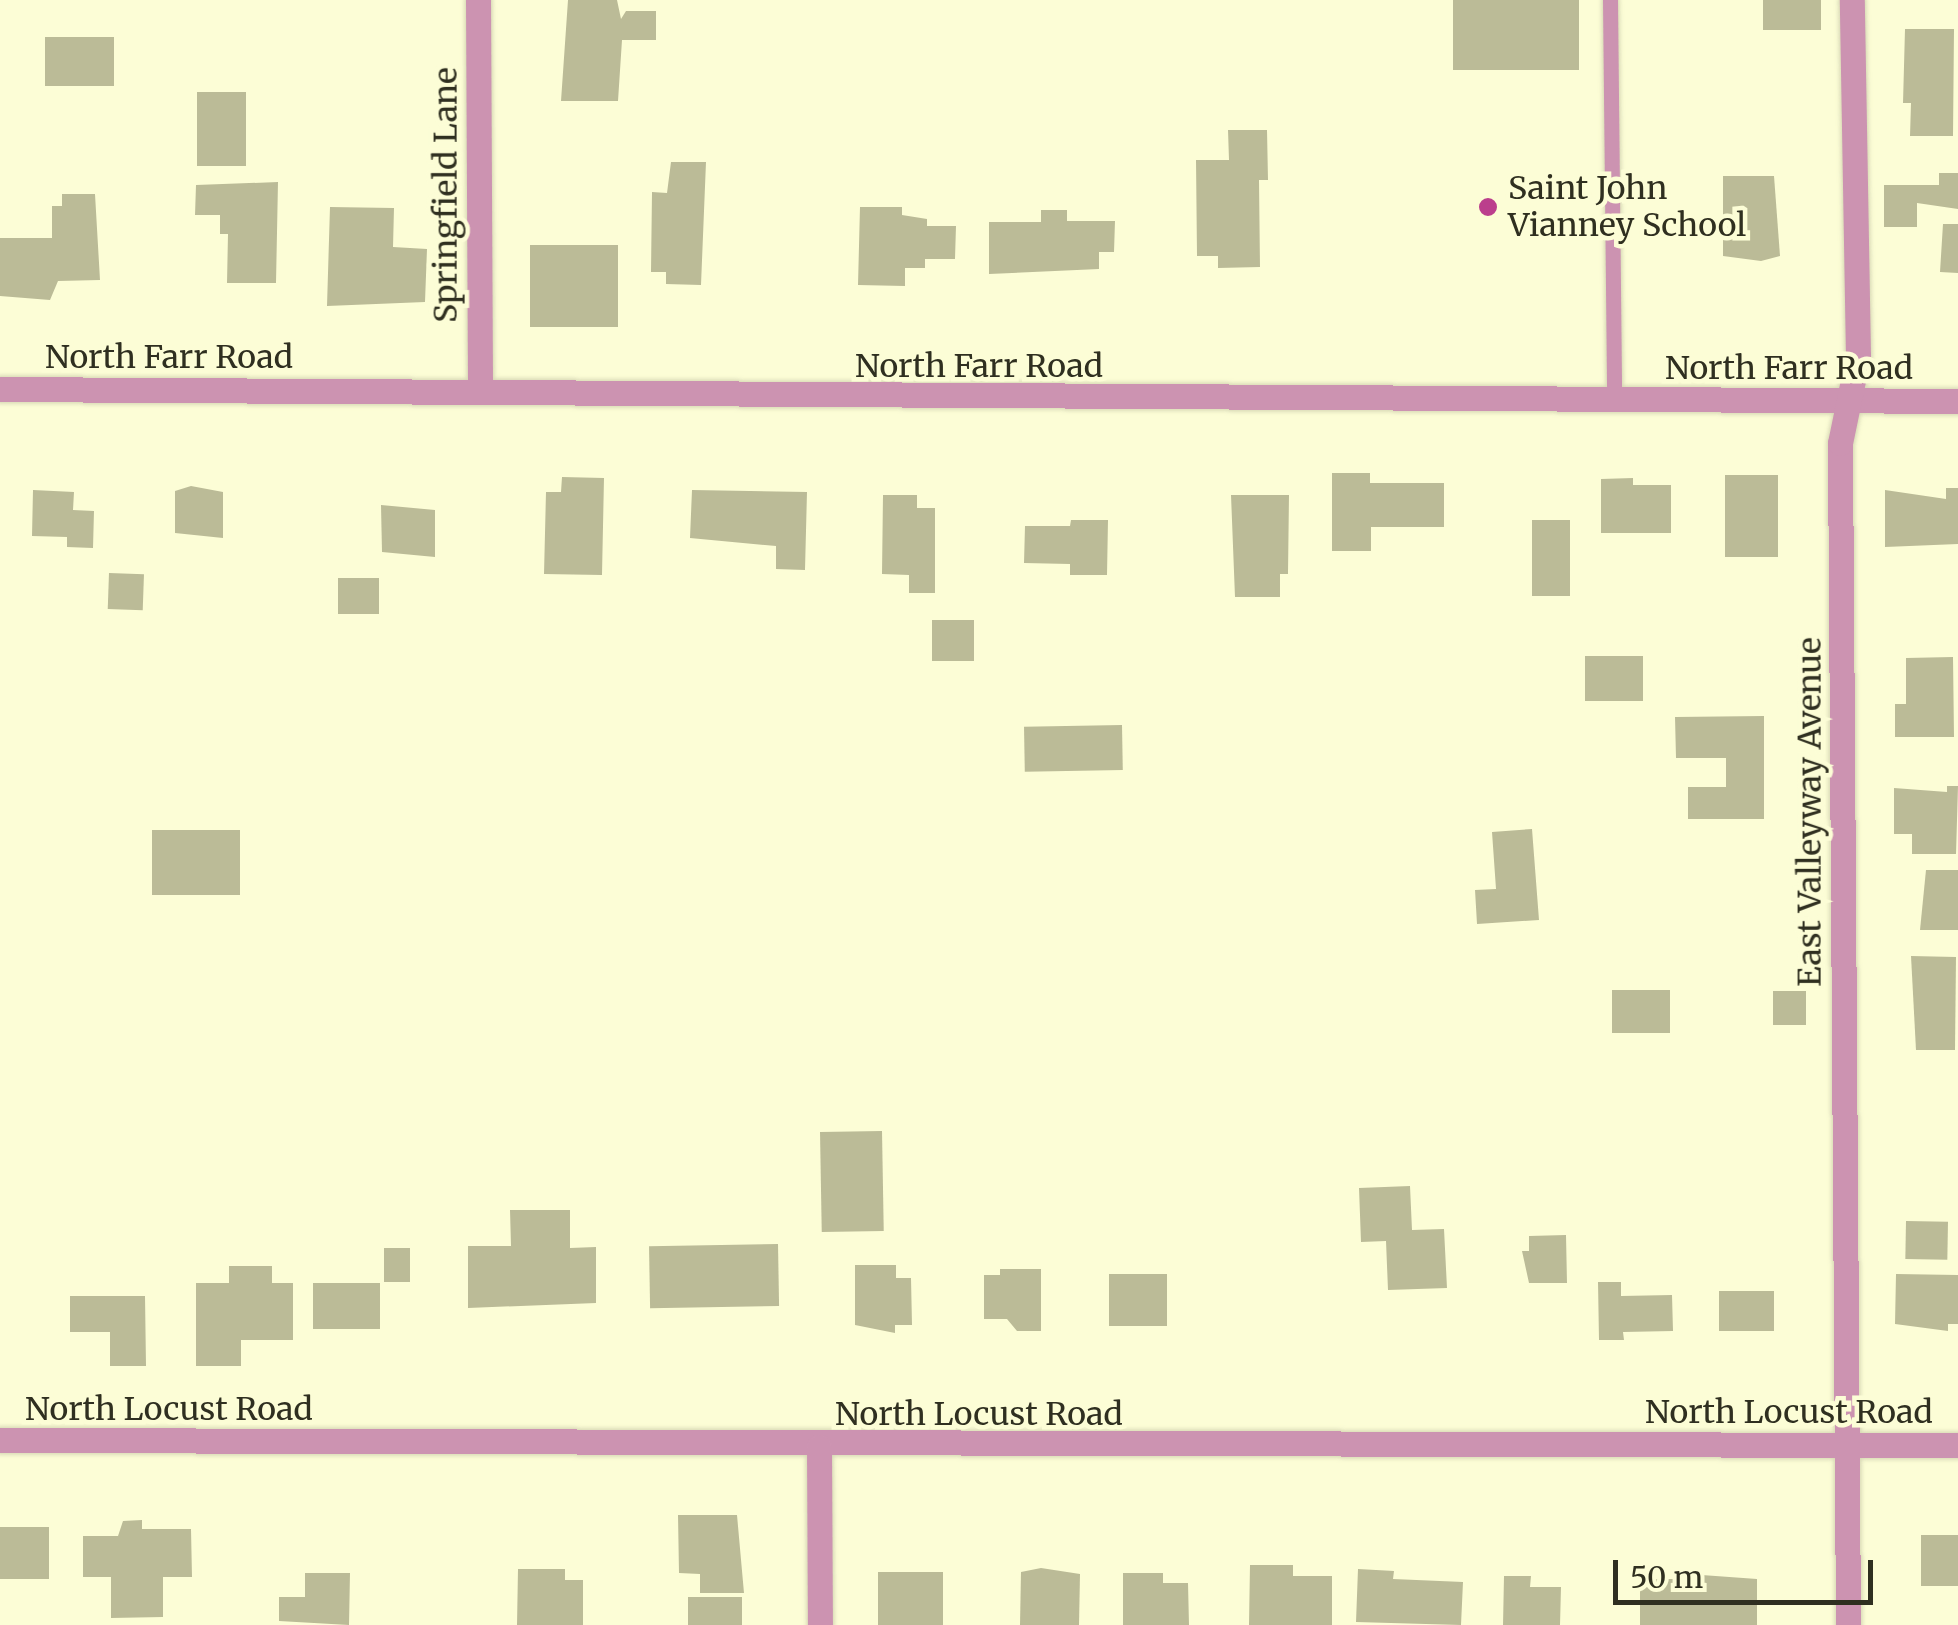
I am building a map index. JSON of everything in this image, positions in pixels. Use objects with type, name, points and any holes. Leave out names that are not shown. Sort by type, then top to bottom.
[{"type":"street","name":"Springfield Lane","points":[[478,0],[480,390]]},
{"type":"street","name":"East Valleyway Avenue","points":[[1848,1625],[1840,443],[1858,356],[1852,0]]},
{"type":"street","name":"North Farr Road","points":[[0,389],[480,390],[631,398],[1958,402]]},
{"type":"street","name":"North Locust Road","points":[[0,1440],[819,1447],[1958,1445]]},
{"type":"street","points":[[819,1447],[820,1625]]},
{"type":"lane","points":[[1610,0],[1614,400]]},
{"type":"building","points":[[568,0],[617,0],[621,19],[626,11],[656,11],[656,40],[622,40],[618,101],[561,101]]},
{"type":"building","points":[[1453,0],[1579,0],[1579,70],[1453,70]]},
{"type":"building","points":[[1763,0],[1821,0],[1821,30],[1763,30]]},
{"type":"building","points":[[1905,29],[1954,29],[1953,136],[1910,136],[1911,103],[1903,103]]},
{"type":"building","points":[[45,37],[114,37],[114,86],[45,86]]},
{"type":"building","points":[[197,92],[246,92],[246,166],[197,166]]},
{"type":"building","points":[[1228,130],[1267,130],[1268,180],[1259,180],[1260,267],[1218,268],[1218,256],[1197,256],[1196,160],[1229,160]]},
{"type":"building","points":[[671,162],[706,162],[701,285],[666,284],[666,272],[651,272],[652,192],[667,193]]},
{"type":"building","points":[[1939,173],[1958,173],[1958,209],[1917,203],[1917,227],[1884,227],[1884,185],[1939,185]]},
{"type":"building","points":[[1723,176],[1774,176],[1780,256],[1761,261],[1723,256]]},
{"type":"building","points":[[278,182],[276,283],[227,283],[228,234],[220,234],[220,215],[195,215],[196,185]]},
{"type":"building","points":[[62,194],[95,194],[100,280],[58,281],[50,300],[0,296],[0,238],[52,238],[52,206],[62,206]]},
{"type":"building","points":[[330,207],[394,208],[393,247],[427,249],[425,302],[327,306]]},
{"type":"building","points":[[860,207],[902,207],[902,215],[927,219],[927,226],[956,226],[955,259],[925,259],[925,268],[905,268],[905,286],[858,285]]},
{"type":"building","points":[[1041,210],[1067,210],[1067,221],[1115,221],[1114,252],[1099,252],[1099,269],[989,274],[989,222],[1041,222]]},
{"type":"building","points":[[1943,224],[1958,224],[1958,273],[1940,272]]},
{"type":"building","points":[[530,245],[618,245],[618,327],[530,327]]},
{"type":"building","points":[[1332,473],[1370,473],[1370,483],[1444,483],[1444,527],[1371,527],[1371,551],[1332,551]]},
{"type":"building","points":[[1725,475],[1778,475],[1778,557],[1725,557]]},
{"type":"building","points":[[562,477],[604,478],[602,575],[544,574],[546,492],[561,492]]},
{"type":"building","points":[[1633,478],[1633,485],[1671,485],[1671,533],[1601,533],[1601,479]]},
{"type":"building","points":[[191,486],[223,492],[223,538],[175,533],[175,491]]},
{"type":"building","points":[[1946,488],[1958,488],[1958,544],[1885,547],[1885,490],[1946,499]]},
{"type":"building","points":[[33,490],[74,492],[73,510],[94,511],[93,548],[67,547],[67,537],[32,536]]},
{"type":"building","points":[[692,490],[807,492],[805,570],[776,569],[776,546],[690,538]]},
{"type":"building","points":[[883,495],[917,495],[917,508],[935,508],[935,593],[909,593],[909,575],[882,574]]},
{"type":"building","points":[[1231,495],[1289,495],[1288,574],[1280,574],[1280,597],[1235,597]]},
{"type":"building","points":[[381,505],[435,510],[435,557],[382,552]]},
{"type":"building","points":[[1071,520],[1108,520],[1107,575],[1070,575],[1070,564],[1024,563],[1025,526],[1070,526]]},
{"type":"building","points":[[1532,520],[1570,520],[1570,596],[1532,596]]},
{"type":"building","points":[[109,573],[144,574],[143,610],[108,609]]},
{"type":"building","points":[[338,578],[379,578],[379,614],[338,614]]},
{"type":"building","points":[[932,620],[974,620],[974,661],[932,661]]},
{"type":"building","points":[[1585,656],[1643,656],[1643,701],[1585,701]]},
{"type":"building","points":[[1953,657],[1954,737],[1895,737],[1895,704],[1906,704],[1906,658]]},
{"type":"building","points":[[1764,716],[1764,819],[1688,819],[1688,787],[1726,787],[1726,758],[1676,758],[1675,717]]},
{"type":"building","points":[[1122,725],[1123,770],[1025,772],[1024,727]]},
{"type":"building","points":[[1947,786],[1958,786],[1956,854],[1912,854],[1912,834],[1894,834],[1894,788],[1947,792]]},
{"type":"building","points":[[1532,829],[1539,920],[1477,924],[1475,890],[1496,889],[1492,832]]},
{"type":"building","points":[[152,830],[240,830],[240,895],[152,895]]},
{"type":"building","points":[[1926,870],[1958,870],[1958,930],[1920,930]]},
{"type":"building","points":[[1911,956],[1956,957],[1955,1050],[1916,1050]]},
{"type":"building","points":[[1612,990],[1670,990],[1670,1033],[1612,1033]]},
{"type":"building","points":[[1773,991],[1806,991],[1806,1025],[1773,1025]]},
{"type":"building","points":[[882,1131],[884,1231],[822,1232],[820,1132]]},
{"type":"building","points":[[1410,1186],[1412,1230],[1444,1229],[1447,1288],[1388,1290],[1386,1241],[1361,1242],[1359,1188]]},
{"type":"building","points":[[510,1210],[570,1210],[570,1248],[596,1247],[596,1303],[468,1308],[468,1246],[511,1246]]},
{"type":"building","points":[[1906,1221],[1948,1222],[1947,1260],[1905,1259]]},
{"type":"building","points":[[1566,1235],[1567,1283],[1529,1283],[1522,1251],[1529,1251],[1529,1236]]},
{"type":"building","points":[[778,1244],[779,1306],[650,1308],[649,1246]]},
{"type":"building","points":[[384,1248],[410,1248],[410,1282],[384,1282]]},
{"type":"building","points":[[855,1265],[896,1265],[896,1278],[911,1278],[912,1325],[895,1325],[895,1333],[855,1325]]},
{"type":"building","points":[[229,1266],[272,1266],[272,1283],[293,1283],[293,1340],[241,1340],[241,1366],[196,1366],[196,1283],[229,1283]]},
{"type":"building","points":[[1000,1269],[1041,1269],[1041,1331],[1017,1331],[1007,1319],[984,1319],[984,1275],[1000,1275]]},
{"type":"building","points":[[1109,1274],[1167,1274],[1167,1326],[1109,1326]]},
{"type":"building","points":[[1896,1274],[1958,1275],[1958,1324],[1948,1324],[1948,1331],[1895,1324]]},
{"type":"building","points":[[1598,1282],[1621,1282],[1621,1296],[1672,1295],[1673,1331],[1623,1332],[1624,1340],[1599,1340]]},
{"type":"building","points":[[313,1283],[380,1283],[380,1329],[313,1329]]},
{"type":"building","points":[[1719,1291],[1774,1291],[1774,1331],[1719,1331]]},
{"type":"building","points":[[70,1296],[145,1296],[146,1366],[110,1366],[110,1332],[70,1332]]},
{"type":"building","points":[[678,1515],[737,1515],[744,1593],[700,1593],[700,1574],[679,1573]]},
{"type":"building","points":[[142,1520],[142,1529],[191,1529],[192,1577],[163,1577],[163,1617],[111,1618],[111,1577],[83,1577],[83,1536],[118,1536],[123,1521]]},
{"type":"building","points":[[0,1527],[49,1527],[49,1579],[0,1579]]},
{"type":"building","points":[[1921,1535],[1958,1535],[1958,1586],[1921,1586]]},
{"type":"building","points":[[1250,1565],[1293,1565],[1293,1576],[1332,1576],[1332,1625],[1249,1625]]},
{"type":"building","points":[[1041,1568],[1080,1574],[1079,1625],[1020,1625],[1021,1572]]},
{"type":"building","points":[[518,1569],[565,1569],[565,1580],[583,1580],[583,1625],[517,1625]]},
{"type":"building","points":[[1358,1569],[1394,1571],[1393,1579],[1463,1582],[1461,1625],[1356,1622]]},
{"type":"building","points":[[878,1572],[943,1572],[943,1625],[878,1625]]},
{"type":"building","points":[[305,1573],[350,1573],[349,1625],[279,1621],[279,1597],[305,1597]]},
{"type":"building","points":[[1123,1573],[1163,1573],[1163,1583],[1188,1583],[1189,1625],[1123,1625]]},
{"type":"building","points":[[1674,1573],[1757,1579],[1757,1625],[1640,1625],[1640,1579],[1674,1579]]},
{"type":"building","points":[[1504,1576],[1531,1576],[1530,1587],[1561,1587],[1560,1625],[1503,1625]]},
{"type":"building","points":[[688,1597],[742,1597],[742,1625],[688,1625]]},
{"type":"place","name":"Saint John Vianney School","points":[[1488,207]]}]
